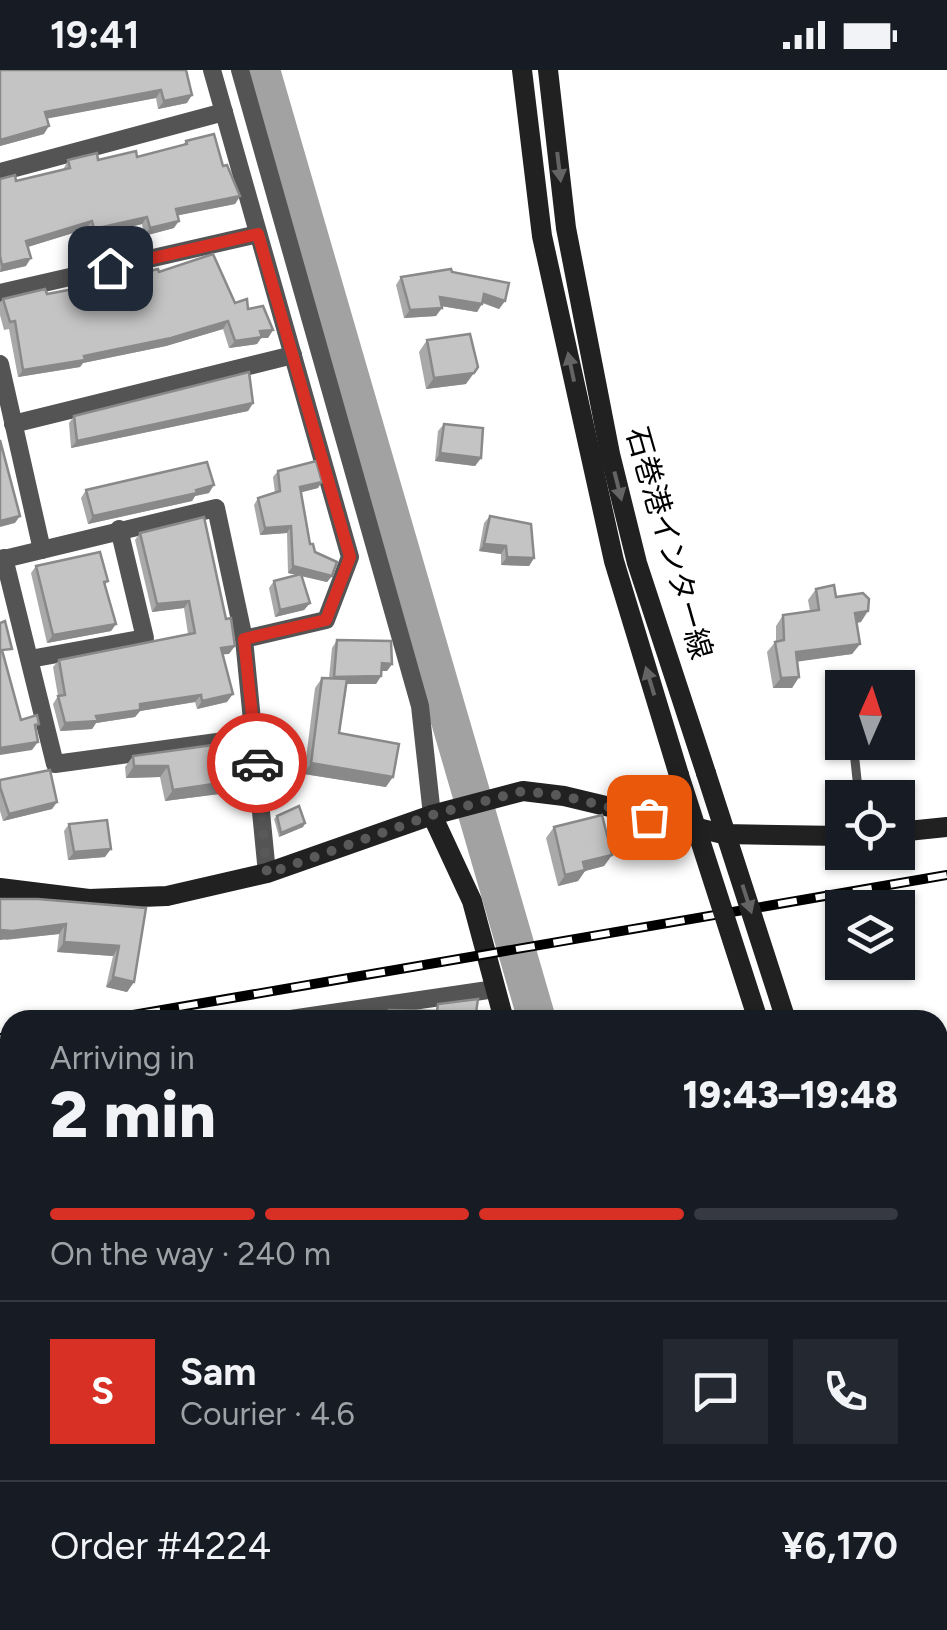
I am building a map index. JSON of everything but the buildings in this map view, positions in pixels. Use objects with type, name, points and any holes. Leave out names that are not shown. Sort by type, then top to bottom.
[{"type":"main road","name":"石巻港インター線","points":[[522,70],[542,236],[614,561],[755,1010]]},
{"type":"main road","name":"石巻港インター線","points":[[548,70],[566,228],[610,454],[637,563],[783,1010]]},
{"type":"main road","points":[[0,888],[89,899],[167,896],[267,874],[441,813],[523,791],[564,796],[723,834],[825,836]]},
{"type":"main road","points":[[441,813],[472,901],[501,1010]]},
{"type":"main road","points":[[915,830],[947,827]]},
{"type":"street","points":[[212,70],[350,557],[326,620],[244,639]]},
{"type":"street","points":[[240,70],[420,706],[441,813]]},
{"type":"street","points":[[0,172],[224,112]]},
{"type":"street","points":[[0,293],[258,234]]},
{"type":"street","points":[[13,424],[293,355]]},
{"type":"street","points":[[0,364],[42,550]]},
{"type":"street","points":[[254,737],[54,764],[2,559],[216,508],[244,639],[254,737],[267,874]]},
{"type":"street","points":[[30,659],[145,638],[119,529]]},
{"type":"street","points":[[352,1010],[495,989]]},
{"type":"waterway","points":[[261,70],[534,1010]]},
{"type":"railway","points":[[162,1010],[947,875]]},
{"type":"way so far","points":[[257,763],[267,874],[432,815],[523,791],[564,796],[649,817]]},
{"type":"route","points":[[110,268],[258,234],[350,557],[326,620],[244,639],[257,763]]}]
